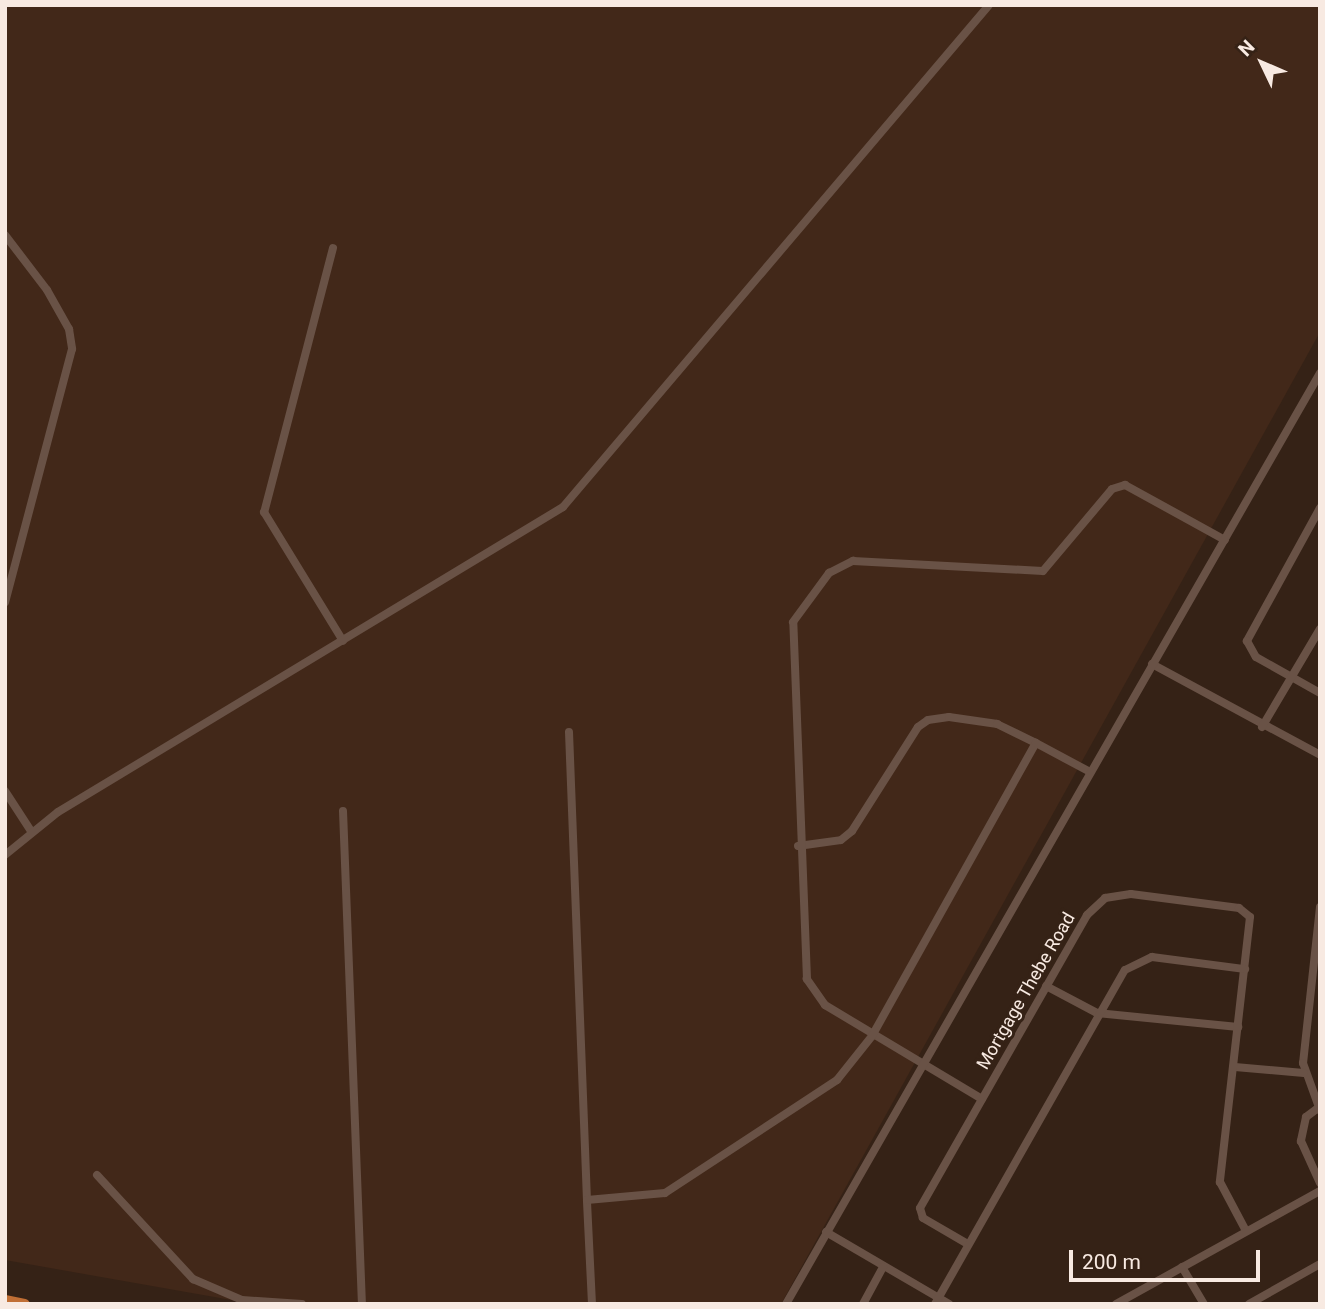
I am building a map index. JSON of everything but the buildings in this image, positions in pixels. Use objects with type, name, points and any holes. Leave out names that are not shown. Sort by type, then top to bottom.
[{"type":"main road","points":[[5,1300],[25,1304]]},
{"type":"street","points":[[5,855],[31,831],[563,507],[989,5]]},
{"type":"street","points":[[5,235],[47,290],[69,329],[72,349],[5,602]]},
{"type":"street","points":[[333,248],[264,512],[343,641]]},
{"type":"street","points":[[786,1304],[1319,375]]},
{"type":"street","points":[[982,1099],[872,1036],[825,1005],[807,979],[798,846],[790,632],[800,612],[838,565],[853,561],[1038,573],[1049,567],[1112,489],[1125,485],[1225,540]]},
{"type":"street","points":[[1320,508],[1247,641],[1250,652],[1320,693]]},
{"type":"street","points":[[1262,727],[1320,629]]},
{"type":"street","points":[[1152,664],[1262,727],[1320,755]]},
{"type":"street","points":[[798,846],[841,840],[852,831],[918,727],[928,720],[949,717],[997,724],[1090,772]]},
{"type":"street","points":[[569,732],[592,1304]]},
{"type":"street","points":[[587,1200],[656,1196],[675,1189],[818,1096],[872,1036],[1036,743]]},
{"type":"street","points":[[5,791],[31,831]]},
{"type":"street","points":[[343,811],[362,1304]]},
{"type":"street","name":"Mortgage Thebe Road","points":[[966,1243],[923,1218],[920,1208],[1087,915],[1105,898],[1118,895],[1244,909],[1250,917],[1236,1067],[1220,1182],[1246,1231]]},
{"type":"street","points":[[1320,907],[1315,983],[1304,1073],[1319,1109],[1303,1121],[1301,1141],[1320,1183]]},
{"type":"street","points":[[936,1300],[1097,1013],[1125,970],[1141,959],[1164,957],[1245,968]]},
{"type":"street","points":[[1046,986],[1097,1013],[1238,1027]]},
{"type":"street","points":[[1236,1067],[1304,1073]]},
{"type":"street","points":[[97,1175],[193,1279],[242,1300],[302,1304]]},
{"type":"street","points":[[1116,1304],[1320,1191]]},
{"type":"street","points":[[826,1232],[936,1300],[949,1304]]},
{"type":"street","points":[[1249,1304],[1320,1264]]},
{"type":"street","points":[[863,1304],[883,1267]]},
{"type":"street","points":[[1182,1267],[1203,1304]]},
{"type":"shaded area","points":[[5,5],[1320,5],[1320,332],[781,1304],[254,1304],[5,1260]]}]
